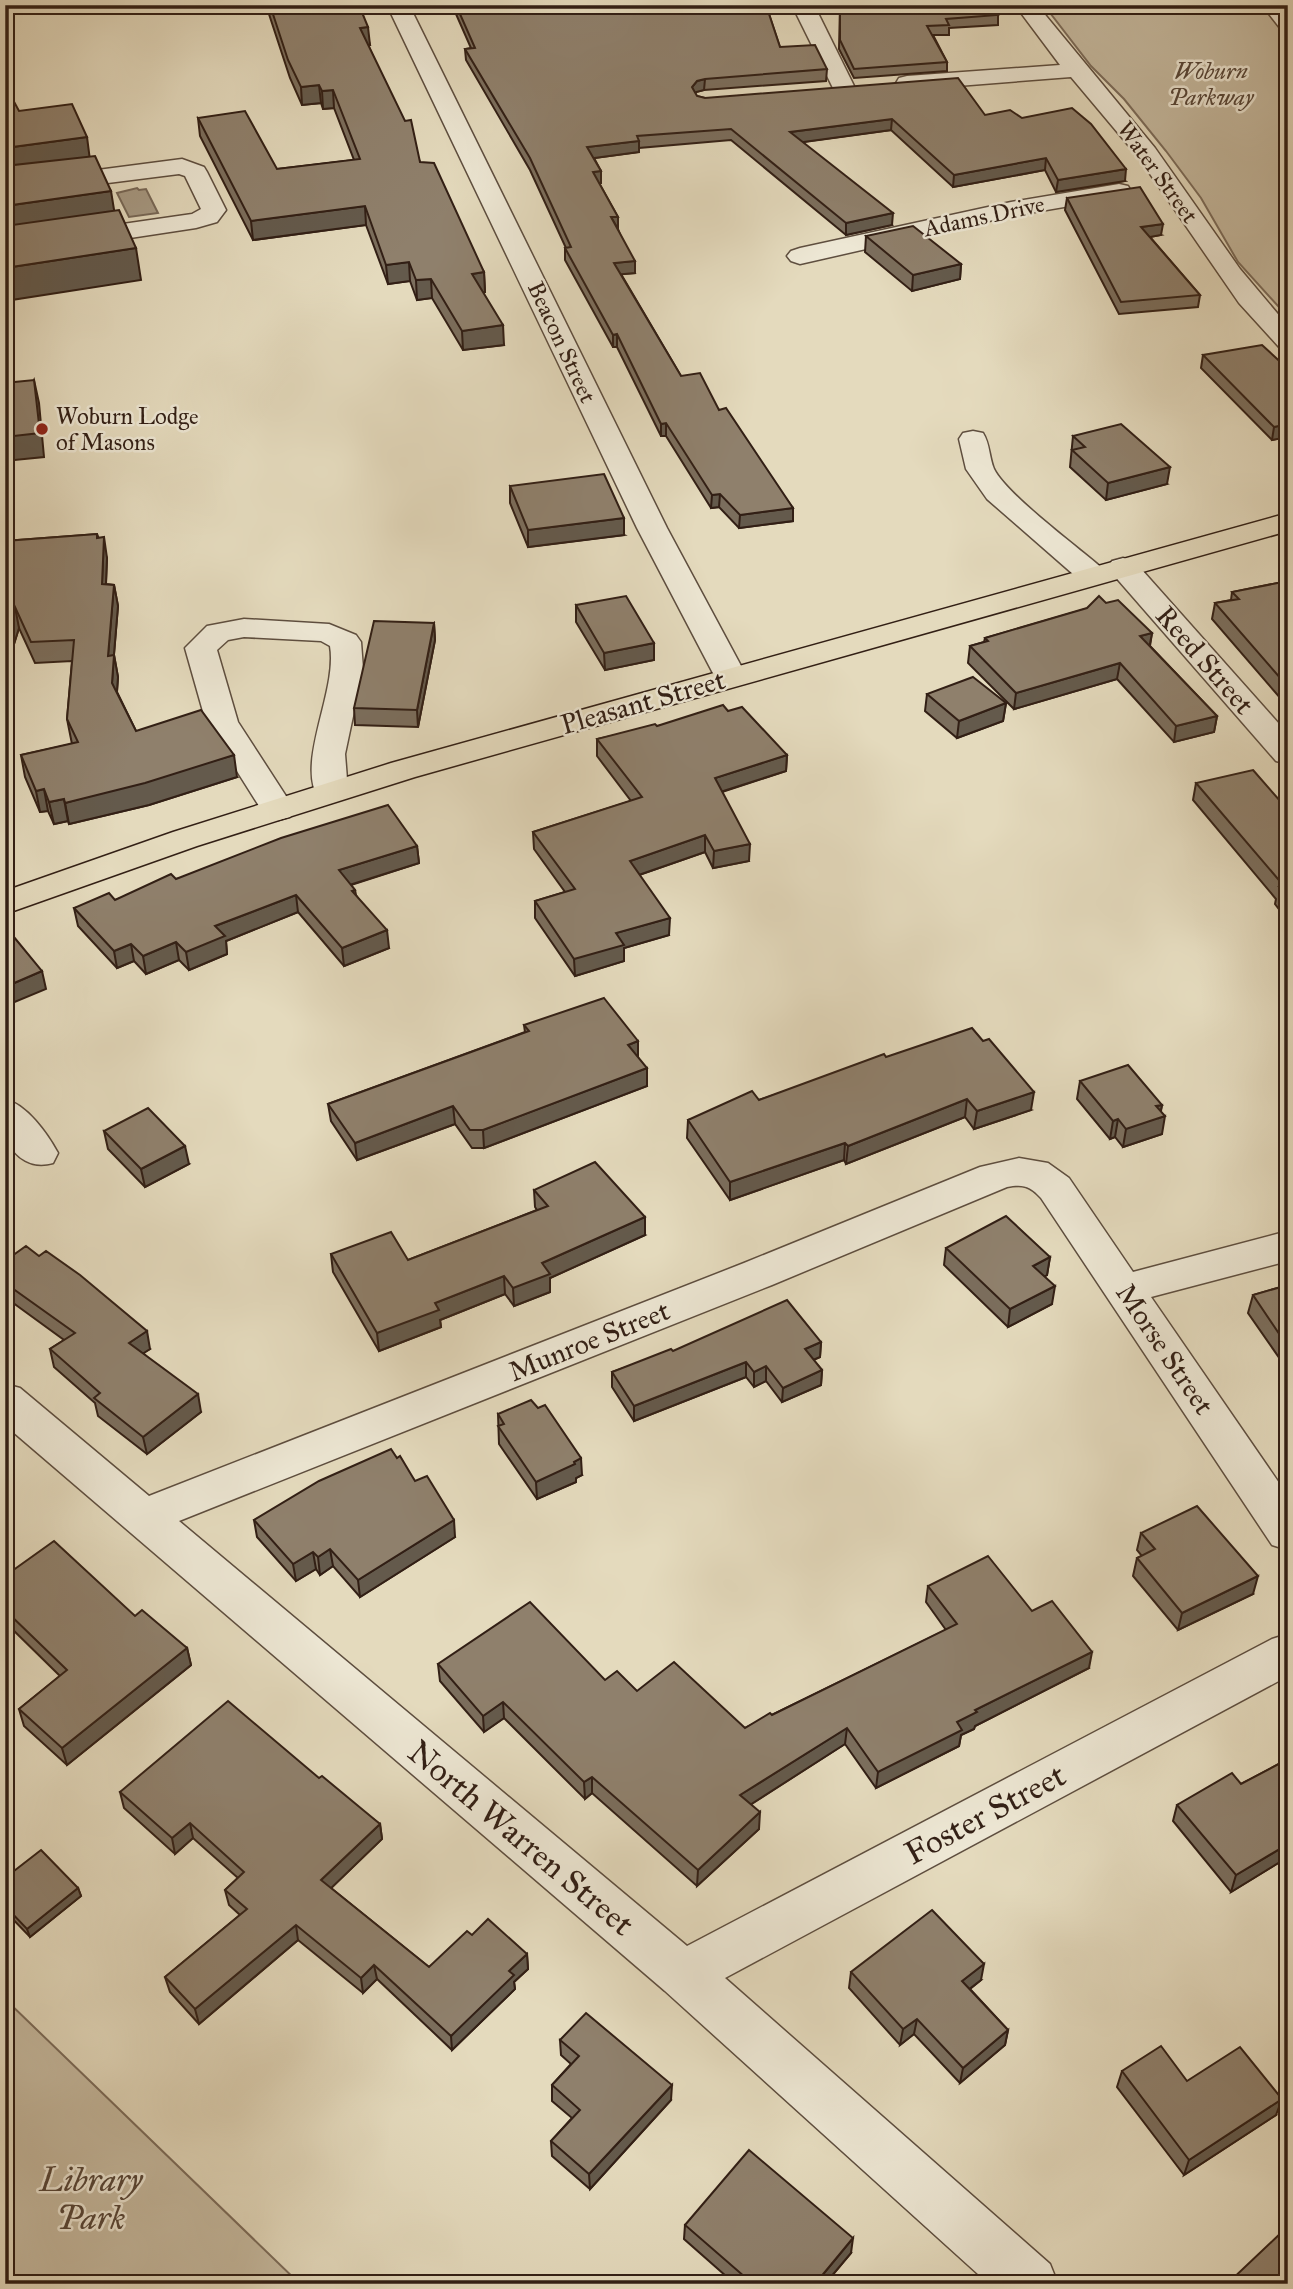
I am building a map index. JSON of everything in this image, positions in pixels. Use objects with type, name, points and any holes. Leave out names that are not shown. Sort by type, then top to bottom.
[{"type":"main road","name":"Pleasant Street","points":[[5,903],[185,839],[331,792],[1091,575],[1288,522]]},
{"type":"street","points":[[803,5],[844,89]]},
{"type":"street","name":"Water Street","points":[[1026,5],[1049,38],[1079,70],[1169,184],[1226,270],[1258,310],[1288,341]]},
{"type":"street","points":[[1273,5],[1288,23]]},
{"type":"street","name":"Beacon Street","points":[[406,6],[630,484],[731,677]]},
{"type":"street","points":[[817,91],[1079,70]]},
{"type":"street","points":[[5,190],[182,166],[195,172],[214,210],[211,215],[200,220],[5,249]]},
{"type":"street","name":"Adams Drive","points":[[800,256],[1023,207],[1169,184]]},
{"type":"street","points":[[973,439],[980,469],[997,493],[1091,575]]},
{"type":"street","name":"Reed Street","points":[[1123,567],[1288,754]]},
{"type":"street","points":[[278,810],[222,722],[201,648],[218,633],[244,628],[309,630],[329,633],[345,642],[348,653],[347,668],[329,755],[331,792]]},
{"type":"street","points":[[5,1112],[39,1153]]},
{"type":"street","name":"Munroe Street","points":[[144,1517],[758,1274],[994,1177],[1017,1170],[1035,1172]]},
{"type":"street","name":"Morse Street","points":[[1035,1172],[1045,1177],[1055,1188],[1288,1532]]},
{"type":"street","points":[[1125,1289],[1288,1245]]},
{"type":"street","name":"North Warren Street","points":[[5,1400],[683,1975],[1030,2284]]},
{"type":"street","name":"Foster Street","points":[[683,1975],[1288,1653]]},
{"type":"green space","name":"Woburn Parkway","points":[[1044,5],[1265,5],[1288,35],[1288,317],[1238,262],[1201,198],[1166,151],[1124,99],[1091,66]]},
{"type":"green space","name":"Library Park","points":[[5,1999],[300,2284],[5,2284]]},
{"type":"shaded area","points":[[137,188],[146,189],[158,213],[129,217],[117,193]]},
{"type":"building","points":[[270,5],[359,5],[368,27],[360,28],[405,121],[411,120],[420,162],[434,163],[484,272],[472,274],[503,325],[462,331],[431,279],[416,280],[409,262],[386,265],[365,206],[251,221],[198,118],[245,111],[277,169],[360,159],[333,90],[322,91],[319,85],[301,87],[288,60]]},
{"type":"building","points":[[456,5],[766,5],[780,47],[815,45],[827,69],[705,79],[697,81],[692,87],[697,96],[705,98],[958,78],[985,115],[1010,110],[1022,118],[1072,108],[1091,124],[1126,169],[1058,180],[1046,158],[954,175],[892,119],[790,132],[893,213],[846,223],[731,129],[637,136],[639,141],[587,147],[601,171],[593,172],[618,217],[611,217],[635,261],[614,263],[681,376],[700,373],[719,410],[726,408],[793,508],[740,515],[720,494],[712,495],[666,423],[661,424],[617,334],[613,335],[565,248],[571,247],[530,158],[465,49],[475,48]]},
{"type":"building","points":[[840,5],[992,5],[998,15],[946,19],[949,25],[927,26],[947,62],[854,69],[840,40]]},
{"type":"building","points":[[5,85],[19,111],[72,104],[87,137],[5,148]]},
{"type":"building","points":[[95,156],[111,191],[5,206],[5,166]]},
{"type":"building","points":[[1140,187],[1163,224],[1141,227],[1200,295],[1121,302],[1067,198]]},
{"type":"building","points":[[119,210],[136,248],[5,268],[5,226]]},
{"type":"building","points":[[913,226],[961,264],[913,275],[866,236]]},
{"type":"building","points":[[1262,345],[1288,369],[1288,424],[1274,427],[1203,355]]},
{"type":"building","points":[[34,380],[40,433],[5,437],[5,383]]},
{"type":"building","points":[[1121,424],[1170,467],[1108,483],[1072,450],[1085,447],[1073,436]]},
{"type":"building","points":[[604,474],[624,518],[528,530],[510,486]]},
{"type":"building","points":[[97,534],[97,538],[104,537],[102,584],[114,585],[108,656],[114,655],[112,683],[136,731],[201,710],[234,755],[145,783],[65,803],[64,799],[49,802],[44,789],[36,791],[21,755],[78,742],[67,719],[74,640],[31,642],[15,607],[5,637],[5,541]]},
{"type":"building","points":[[1288,581],[1288,687],[1215,603],[1239,599],[1232,592]]},
{"type":"building","points":[[626,596],[654,643],[604,653],[576,605]]},
{"type":"building","points":[[1099,596],[1106,603],[1118,600],[1152,633],[1140,636],[1217,716],[1176,726],[1120,663],[1016,693],[970,646],[988,641],[985,638],[1087,608]]},
{"type":"building","points":[[374,621],[434,623],[417,710],[354,708]]},
{"type":"building","points":[[973,677],[1006,703],[959,721],[927,694]]},
{"type":"building","points":[[723,705],[728,711],[742,707],[787,755],[715,778],[750,844],[714,851],[705,835],[630,861],[670,918],[616,933],[624,945],[574,959],[535,901],[575,889],[533,832],[642,797],[597,739],[655,724],[657,726]]},
{"type":"building","points":[[1253,770],[1288,810],[1288,898],[1279,887],[1284,886],[1196,783]]},
{"type":"building","points":[[388,805],[417,846],[339,870],[355,890],[352,891],[387,930],[342,948],[296,895],[215,926],[225,936],[186,952],[176,942],[143,956],[131,944],[114,951],[74,908],[109,893],[115,900],[171,874],[176,879],[281,838]]},
{"type":"building","points":[[9,931],[42,971],[5,987],[5,932]]},
{"type":"building","points":[[604,998],[638,1041],[628,1045],[647,1068],[483,1130],[470,1130],[453,1106],[355,1143],[328,1104],[529,1031],[524,1025]]},
{"type":"building","points":[[972,1028],[983,1041],[989,1039],[1034,1092],[977,1111],[967,1099],[848,1146],[845,1143],[730,1182],[688,1120],[752,1091],[759,1100],[884,1054],[886,1057]]},
{"type":"building","points":[[1128,1065],[1162,1105],[1156,1106],[1165,1116],[1126,1129],[1118,1119],[1113,1121],[1080,1081]]},
{"type":"building","points":[[148,1108],[185,1146],[141,1169],[104,1131]]},
{"type":"building","points":[[595,1162],[645,1217],[542,1263],[550,1274],[513,1288],[504,1276],[435,1303],[439,1310],[377,1333],[331,1254],[391,1232],[408,1260],[548,1206],[534,1190]]},
{"type":"building","points":[[1006,1216],[1050,1257],[1033,1266],[1055,1286],[1010,1309],[946,1248]]},
{"type":"building","points":[[26,1246],[39,1256],[46,1251],[80,1275],[147,1331],[129,1343],[198,1394],[143,1437],[94,1398],[100,1393],[50,1349],[75,1333],[5,1283],[5,1261]]},
{"type":"building","points":[[1288,1285],[1288,1340],[1284,1341],[1253,1295]]},
{"type":"building","points":[[787,1300],[821,1342],[805,1349],[822,1370],[783,1388],[766,1366],[754,1372],[746,1362],[634,1406],[612,1372],[671,1349],[673,1351]]},
{"type":"building","points":[[531,1400],[538,1408],[545,1405],[581,1458],[574,1462],[575,1464],[536,1482],[498,1426],[504,1424],[498,1414]]},
{"type":"building","points":[[391,1449],[397,1458],[400,1456],[415,1481],[427,1476],[454,1520],[358,1580],[330,1549],[318,1557],[313,1552],[293,1564],[254,1520],[319,1481]]},
{"type":"building","points":[[1197,1506],[1258,1576],[1182,1613],[1137,1558],[1155,1549],[1141,1533]]},
{"type":"building","points":[[54,1541],[135,1616],[142,1610],[187,1648],[62,1748],[19,1709],[67,1670],[5,1610],[5,1576]]},
{"type":"building","points":[[988,1556],[1032,1611],[1052,1601],[1092,1652],[975,1710],[977,1712],[957,1722],[962,1730],[878,1772],[847,1728],[740,1795],[760,1812],[698,1870],[592,1777],[584,1782],[503,1702],[483,1716],[438,1664],[530,1602],[605,1680],[617,1671],[637,1691],[674,1662],[745,1728],[770,1713],[772,1715],[957,1624],[928,1586]]},
{"type":"building","points":[[228,1701],[319,1778],[322,1776],[380,1824],[321,1880],[429,1967],[467,1931],[472,1935],[488,1919],[527,1954],[509,1971],[514,1975],[451,2036],[374,1965],[361,1978],[296,1925],[195,2009],[165,1977],[247,1909],[225,1890],[244,1872],[190,1823],[172,1838],[120,1792]]},
{"type":"building","points":[[1288,1759],[1288,1844],[1236,1875],[1177,1805],[1232,1773],[1241,1784]]},
{"type":"building","points":[[41,1850],[78,1888],[27,1929],[5,1906],[5,1878]]},
{"type":"building","points":[[932,1910],[984,1964],[962,1981],[1008,2030],[963,2068],[917,2019],[903,2029],[851,1972]]},
{"type":"building","points":[[586,2013],[672,2085],[589,2174],[551,2141],[580,2110],[552,2085],[579,2056],[560,2040]]},
{"type":"building","points":[[1161,2046],[1187,2081],[1240,2047],[1282,2099],[1189,2160],[1122,2071]]},
{"type":"building","points":[[749,2150],[853,2238],[815,2284],[753,2284],[685,2225]]},
{"type":"building","points":[[1282,2232],[1288,2238],[1288,2284],[1227,2284]]},
{"type":"place","name":"Woburn Lodge of Masons","points":[[42,429]]}]
